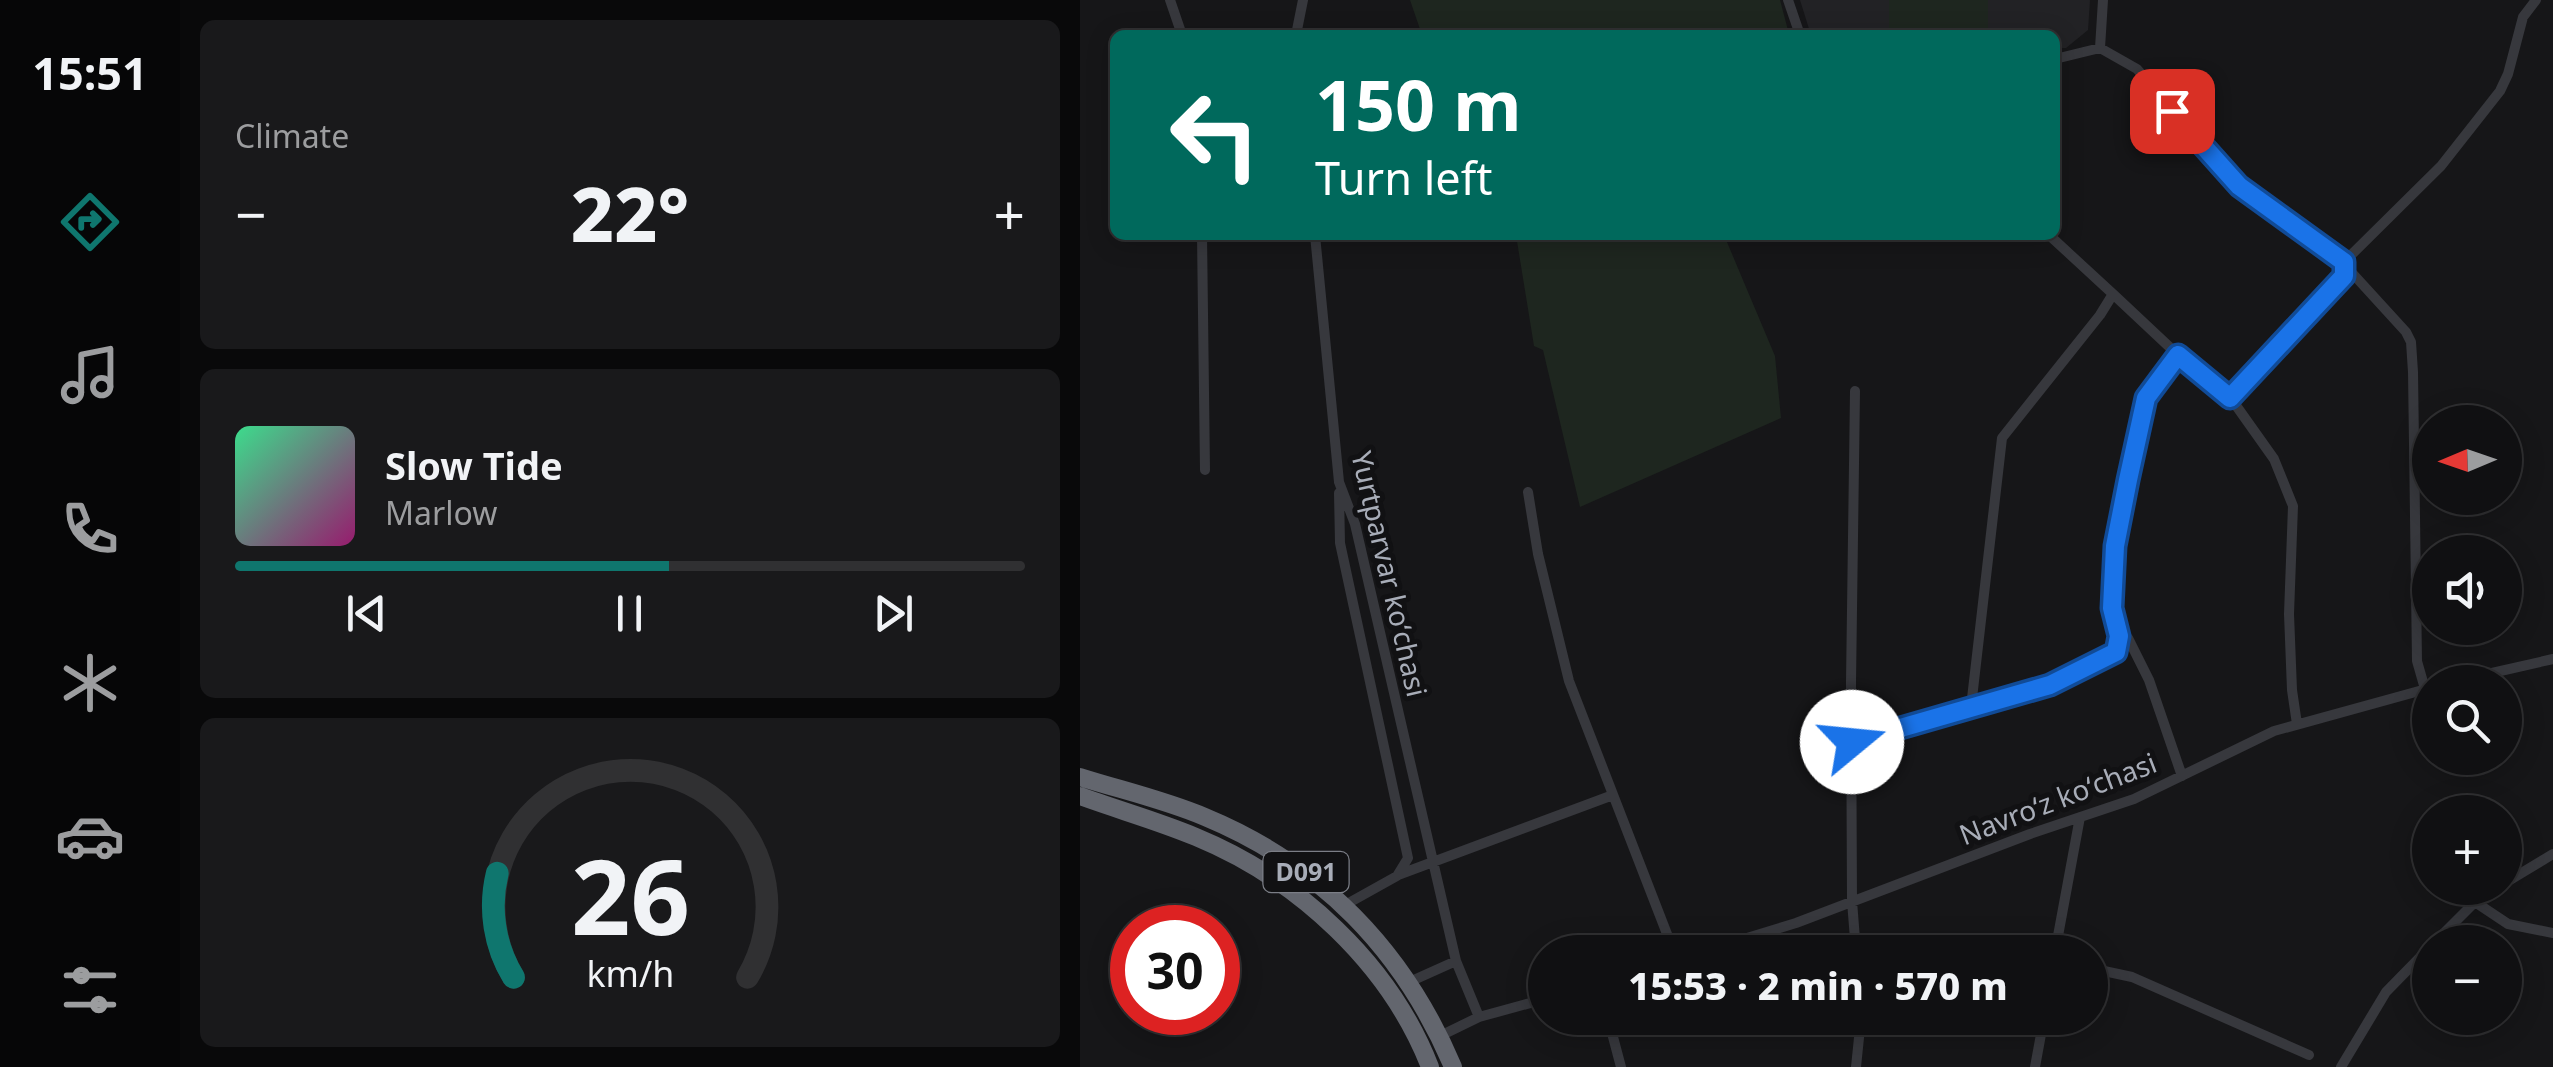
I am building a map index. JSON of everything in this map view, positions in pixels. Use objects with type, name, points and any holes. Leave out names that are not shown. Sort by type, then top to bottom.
[{"type":"highway","name":"D091","points":[[1080,778],[1203,816],[1270,848],[1308,873],[1345,905],[1393,962],[1440,1036],[1453,1067]]},
{"type":"highway","name":"D091","points":[[1080,796],[1197,838],[1294,893],[1337,930],[1376,974],[1412,1026],[1430,1067]]},
{"type":"highway","points":[[1376,974],[1393,962]]},
{"type":"street","points":[[1170,0],[1180,30]]},
{"type":"street","points":[[1297,30],[1303,0]]},
{"type":"street","points":[[1788,0],[1798,30]]},
{"type":"street","points":[[2100,48],[2103,0]]},
{"type":"street","points":[[2230,398],[2344,276],[2344,262],[2441,166],[2500,91],[2522,18],[2536,0]]},
{"type":"street","points":[[2060,58],[2100,48],[2137,69],[2239,186],[2344,262],[2406,332],[2411,342],[2419,665]]},
{"type":"street","points":[[1202,240],[1205,470]]},
{"type":"street","name":"Yurtparvar koʻchasi","points":[[1315,240],[1339,482],[1355,524],[1456,961],[1479,1017]]},
{"type":"street","points":[[2054,240],[2230,398],[2274,459],[2293,506],[2289,614],[2297,724]]},
{"type":"street","points":[[1971,708],[2002,438],[2100,315],[2112,294]]},
{"type":"street","points":[[1852,742],[2050,685],[2116,652],[2119,636],[2112,608],[2115,546],[2128,480],[2146,398],[2178,355]]},
{"type":"street","points":[[1855,391],[1855,935]]},
{"type":"street","points":[[1339,482],[1340,543],[1408,858],[1397,876]]},
{"type":"street","points":[[1528,492],[1538,554],[1569,681],[1667,935]]},
{"type":"street","points":[[2119,636],[2128,638],[2148,680],[2182,776]]},
{"type":"street","points":[[2522,667],[2553,660]]},
{"type":"street","name":"Navroʻz koʻchasi","points":[[1757,935],[2134,798],[2274,731],[2412,693]]},
{"type":"street","points":[[1345,905],[1434,860],[1612,794]]},
{"type":"street","points":[[2059,935],[2080,817]]},
{"type":"street","points":[[2522,873],[2553,854]]},
{"type":"street","points":[[2452,925],[2472,905]]},
{"type":"street","points":[[2480,905],[2508,924],[2553,933]]},
{"type":"street","points":[[1407,983],[1456,961]]},
{"type":"street","points":[[2341,1067],[2386,992],[2412,965]]},
{"type":"street","points":[[2108,972],[2132,977],[2310,1055]]},
{"type":"street","points":[[1440,1036],[1479,1017],[1528,1004]]},
{"type":"street","points":[[1613,1035],[1621,1067]]},
{"type":"street","points":[[1853,1066],[1859,1035]]},
{"type":"street","points":[[2035,1067],[2041,1035]]},
{"type":"shaded area","points":[[1410,0],[1780,0],[1788,30],[1420,30]]},
{"type":"shaded area","points":[[1800,0],[2090,0],[2088,30],[2066,48],[2060,48],[2060,30],[1809,30]]},
{"type":"shaded area","points":[[1889,0],[1988,0],[1988,30],[1889,30]]},
{"type":"shaded area","points":[[1517,240],[1726,240],[1775,356],[1781,418],[1580,507],[1543,350],[1534,346]]},
{"type":"route","points":[[1852,742],[2050,685],[2116,652],[2119,636],[2112,608],[2115,546],[2146,398],[2178,355],[2230,398],[2344,276],[2344,262],[2239,186],[2172,111]]}]
